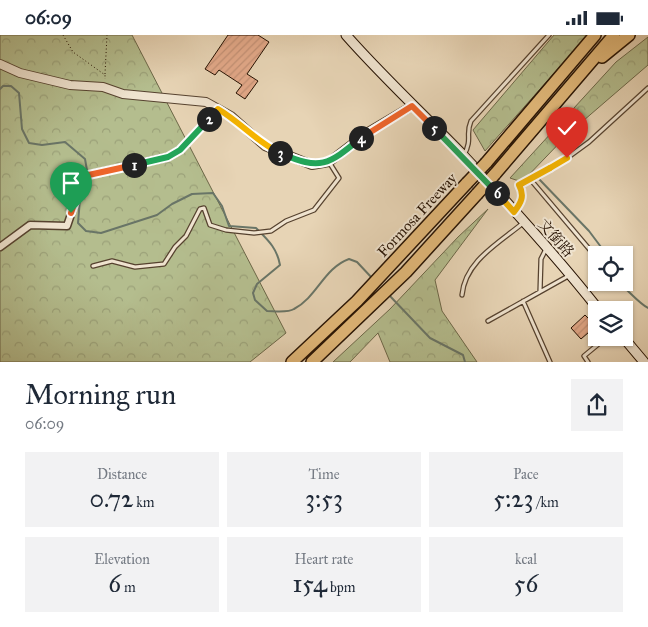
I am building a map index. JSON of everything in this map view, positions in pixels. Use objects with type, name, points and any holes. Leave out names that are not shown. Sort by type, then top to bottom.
[{"type":"highway","name":"Formosa Freeway","points":[[292,362],[357,301],[486,163],[595,35]]},
{"type":"highway","name":"Formosa Freeway","points":[[312,362],[406,272],[477,195],[584,73],[614,35]]},
{"type":"highway","points":[[584,73],[629,35]]},
{"type":"main road","name":"文銜路","points":[[346,35],[412,106],[464,156],[592,301]]},
{"type":"main road","points":[[631,346],[644,361]]},
{"type":"street","points":[[0,64],[41,80],[70,85],[103,87],[123,94],[206,102],[231,116],[265,146],[312,165],[329,162],[368,132],[412,106]]},
{"type":"street","points":[[0,247],[30,225],[67,226],[84,176],[168,157],[180,150],[218,109]]},
{"type":"lane","points":[[464,156],[470,144],[468,131],[471,121],[549,35]]},
{"type":"lane","points":[[514,212],[522,201],[522,191],[519,185],[567,158],[590,141],[648,88]]},
{"type":"lane","points":[[94,266],[112,261],[134,267],[164,264],[175,247],[186,236],[200,209],[204,208],[210,225],[226,230],[254,233],[270,231],[286,221],[314,210],[339,178],[329,162]]},
{"type":"lane","points":[[530,179],[588,248]]},
{"type":"lane","points":[[462,295],[463,282],[472,266],[523,223]]},
{"type":"lane","points":[[540,292],[541,259],[546,248]]},
{"type":"lane","points":[[488,321],[570,275]]},
{"type":"lane","points":[[523,301],[550,362]]},
{"type":"lane","points":[[588,362],[584,356],[596,346]]},
{"type":"path","points":[[63,35],[73,52],[105,75]]},
{"type":"path","points":[[103,87],[106,35]]},
{"type":"green space","points":[[0,35],[132,35],[286,333],[250,362],[0,362]]},
{"type":"green space","points":[[554,35],[588,35],[485,151],[473,130]]},
{"type":"green space","points":[[648,37],[648,65],[569,133],[522,182],[510,178],[616,62]]},
{"type":"green space","points":[[488,209],[435,280],[442,311],[477,362],[390,362],[378,333],[350,362],[333,362],[390,309],[458,237]]},
{"type":"building","points":[[228,35],[258,35],[269,42],[247,74],[258,81],[245,99],[236,93],[242,85],[219,70],[215,75],[205,69]]},
{"type":"building","points":[[585,315],[588,318],[588,333],[581,339],[571,328]]},
{"type":"waterway","points":[[0,89],[3,86],[11,86],[19,93],[22,129],[29,143],[42,145],[65,142],[85,159],[88,176],[80,199],[78,223],[86,231],[101,233],[157,215],[172,204],[192,194],[213,193],[222,206],[229,226],[256,228],[268,240],[277,254],[280,265],[257,284],[253,293],[255,300],[267,311],[291,310],[302,304],[333,269],[349,259],[357,262],[372,278]]},
{"type":"waterway","points":[[539,179],[589,231],[600,246]]},
{"type":"waterway","points":[[628,291],[648,308]]},
{"type":"waterway","points":[[388,294],[430,338],[463,355],[465,362]]},
{"type":"route","points":[[71,213],[84,176],[168,157],[180,150],[218,109],[231,116],[265,146],[312,165],[329,162],[368,132],[412,106],[464,156],[514,212],[522,201],[522,191],[519,185],[567,158]]}]
